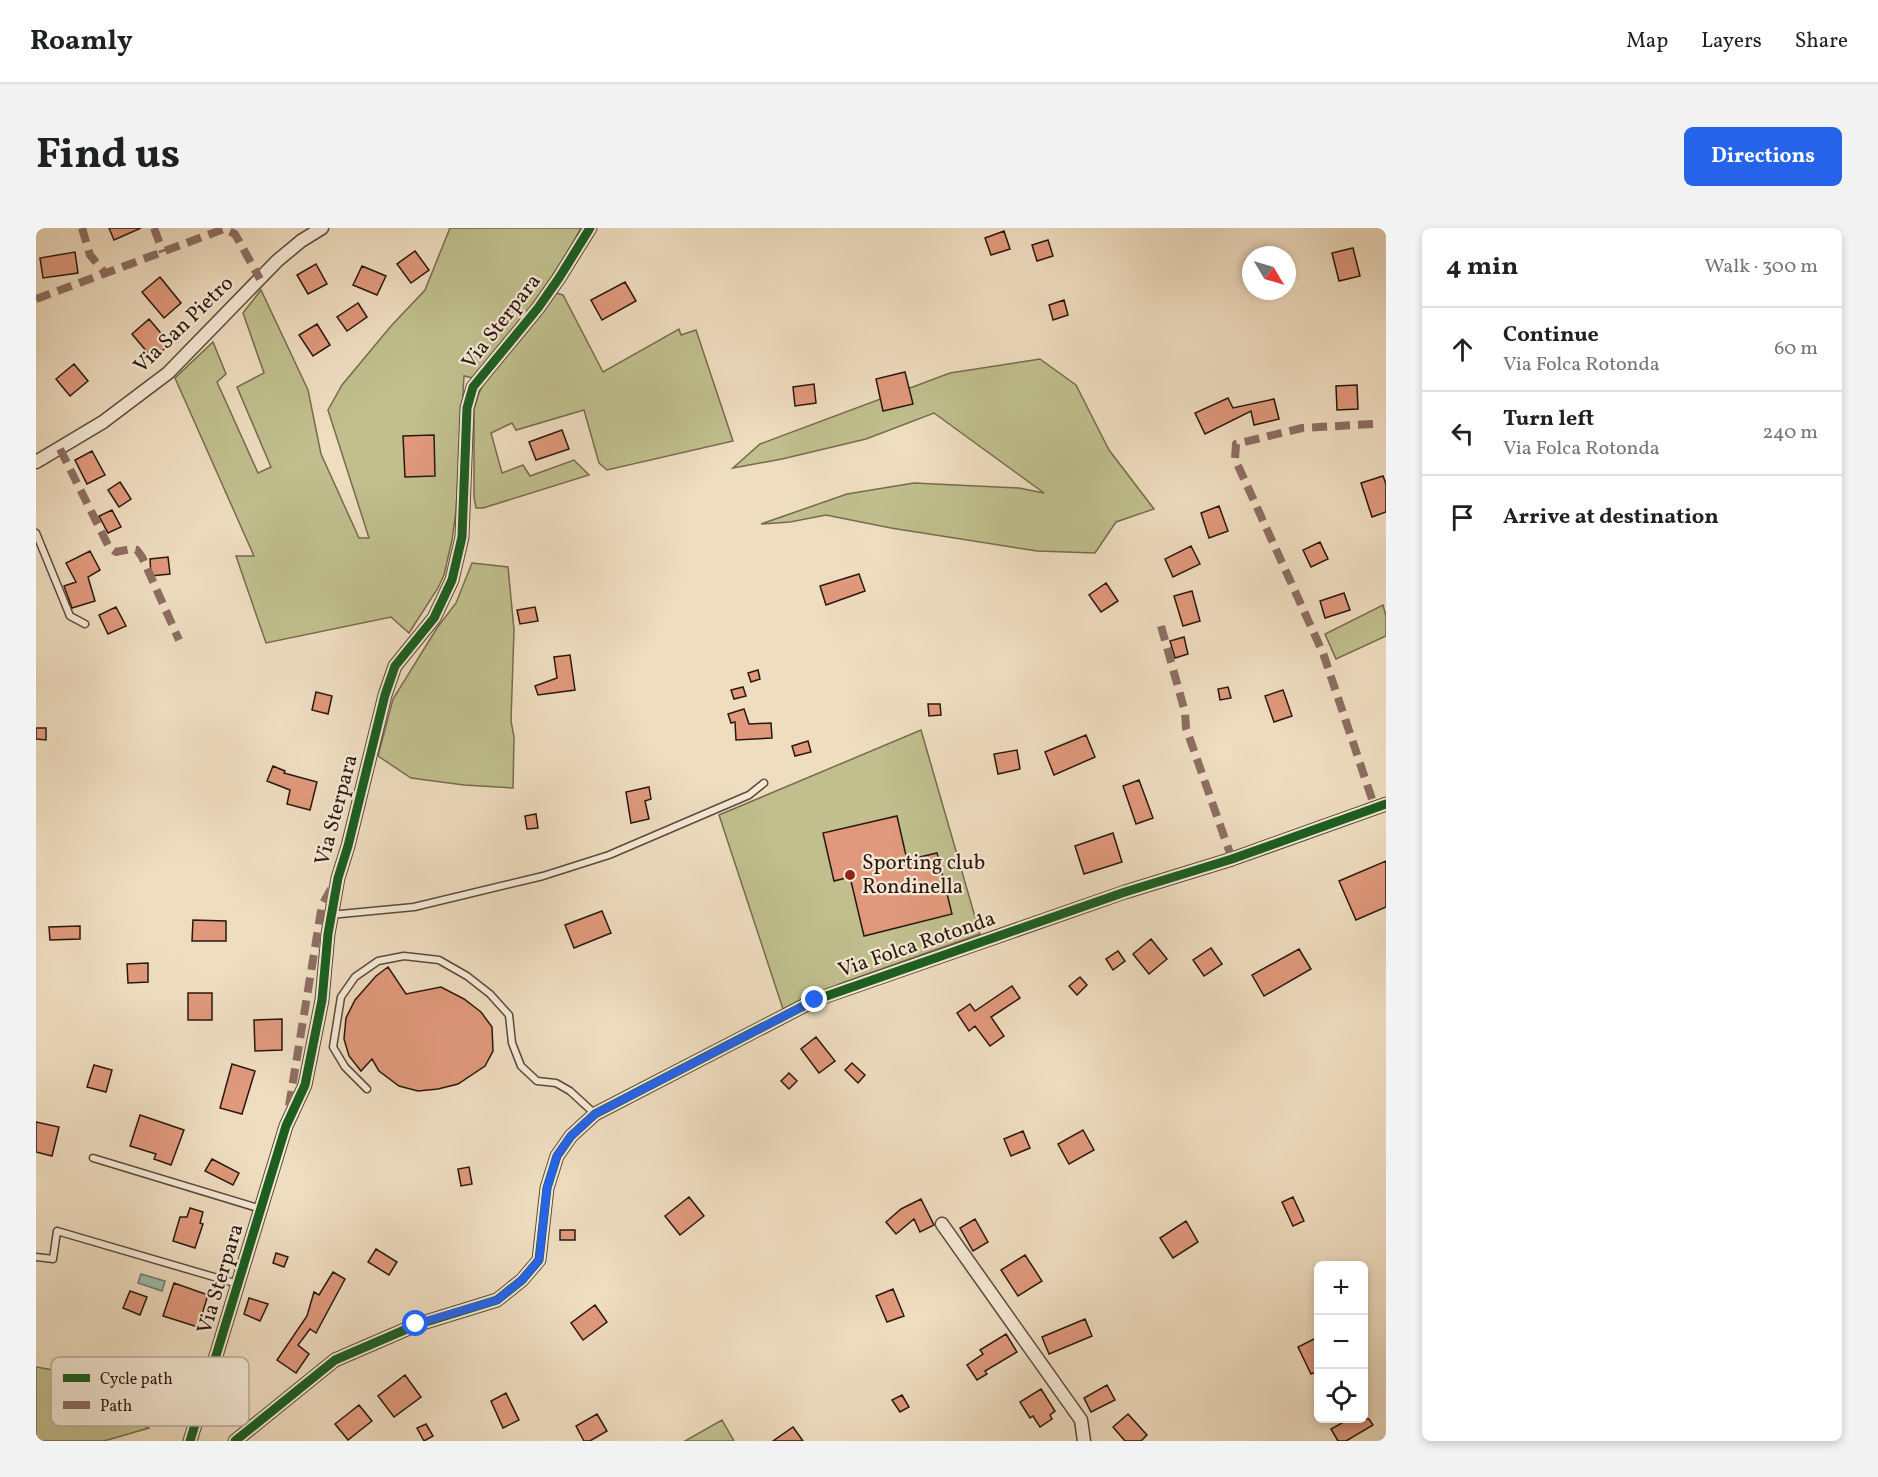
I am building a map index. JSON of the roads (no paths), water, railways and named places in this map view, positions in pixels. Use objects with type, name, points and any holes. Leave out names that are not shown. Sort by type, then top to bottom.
[{"type":"street","name":"Via San Pietro","points":[[36,462],[103,422],[168,373],[307,232],[322,228]]},
{"type":"street","name":"Via Sterpara","points":[[216,1357],[286,1126],[305,1085],[322,1000],[330,915],[384,695],[395,666],[434,618],[452,580],[462,537],[467,408],[473,387],[538,308],[590,228]]},
{"type":"street","name":"Via Folca Rotonda","points":[[235,1441],[335,1360],[416,1324],[497,1300],[522,1280],[539,1260],[547,1188],[557,1156],[571,1136],[595,1114],[815,1000],[1114,896],[1232,859],[1386,804]]},
{"type":"street","points":[[942,1224],[1081,1420],[1084,1441]]},
{"type":"street","name":"Via Sterpara","points":[[190,1441],[195,1426]]},
{"type":"lane","points":[[36,533],[70,616],[85,624]]},
{"type":"lane","points":[[330,915],[414,907],[543,876],[609,855],[749,795],[764,783]]},
{"type":"lane","points":[[368,1089],[345,1067],[333,1047],[341,997],[355,976],[378,961],[404,956],[439,960],[468,976],[490,994],[508,1015],[512,1043],[521,1066],[537,1081],[556,1083],[570,1090],[595,1114]]},
{"type":"lane","name":"Via Sterpara","points":[[93,1158],[261,1209]]},
{"type":"lane","name":"Via Sterpara","points":[[36,1257],[53,1259],[57,1231],[238,1284]]},
{"type":"place","name":"Sporting club Rondinella","points":[[850,875]]}]
